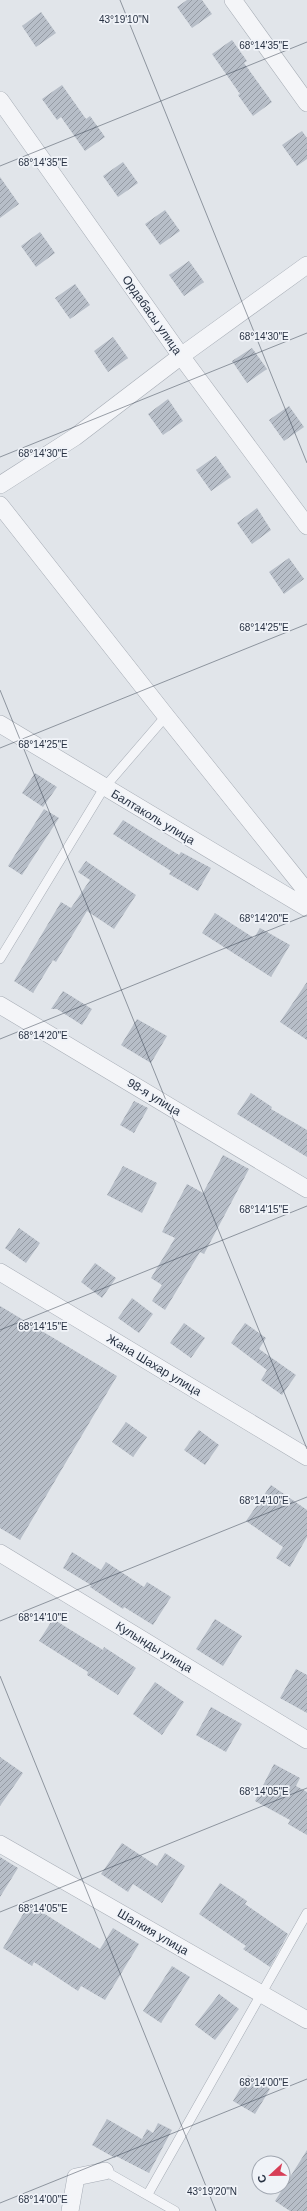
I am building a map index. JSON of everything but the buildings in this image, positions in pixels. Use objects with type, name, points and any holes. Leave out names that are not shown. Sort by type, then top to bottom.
[{"type":"street","points":[[233,0],[307,103]]},
{"type":"street","name":"Ордабасы улица","points":[[0,100],[181,356],[307,526]]},
{"type":"street","points":[[0,485],[75,437],[181,356],[307,265]]},
{"type":"street","points":[[0,505],[307,892]]},
{"type":"street","name":"Балтаколь улица","points":[[0,724],[104,788],[307,908]]},
{"type":"street","name":"98-я улица","points":[[0,1005],[307,1189]]},
{"type":"street","name":"Жана Шахар улица","points":[[0,1272],[307,1457]]},
{"type":"street","name":"Кулынды улица","points":[[0,1553],[307,1740]]},
{"type":"street","name":"Шалкия улица","points":[[0,1844],[307,2020]]},
{"type":"street","points":[[70,2211],[76,2177],[105,2171]]},
{"type":"lane","points":[[0,959],[104,788],[166,716]]},
{"type":"lane","points":[[148,2194],[307,1913]]},
{"type":"lane","points":[[105,2171],[148,2194],[175,2211]]}]
